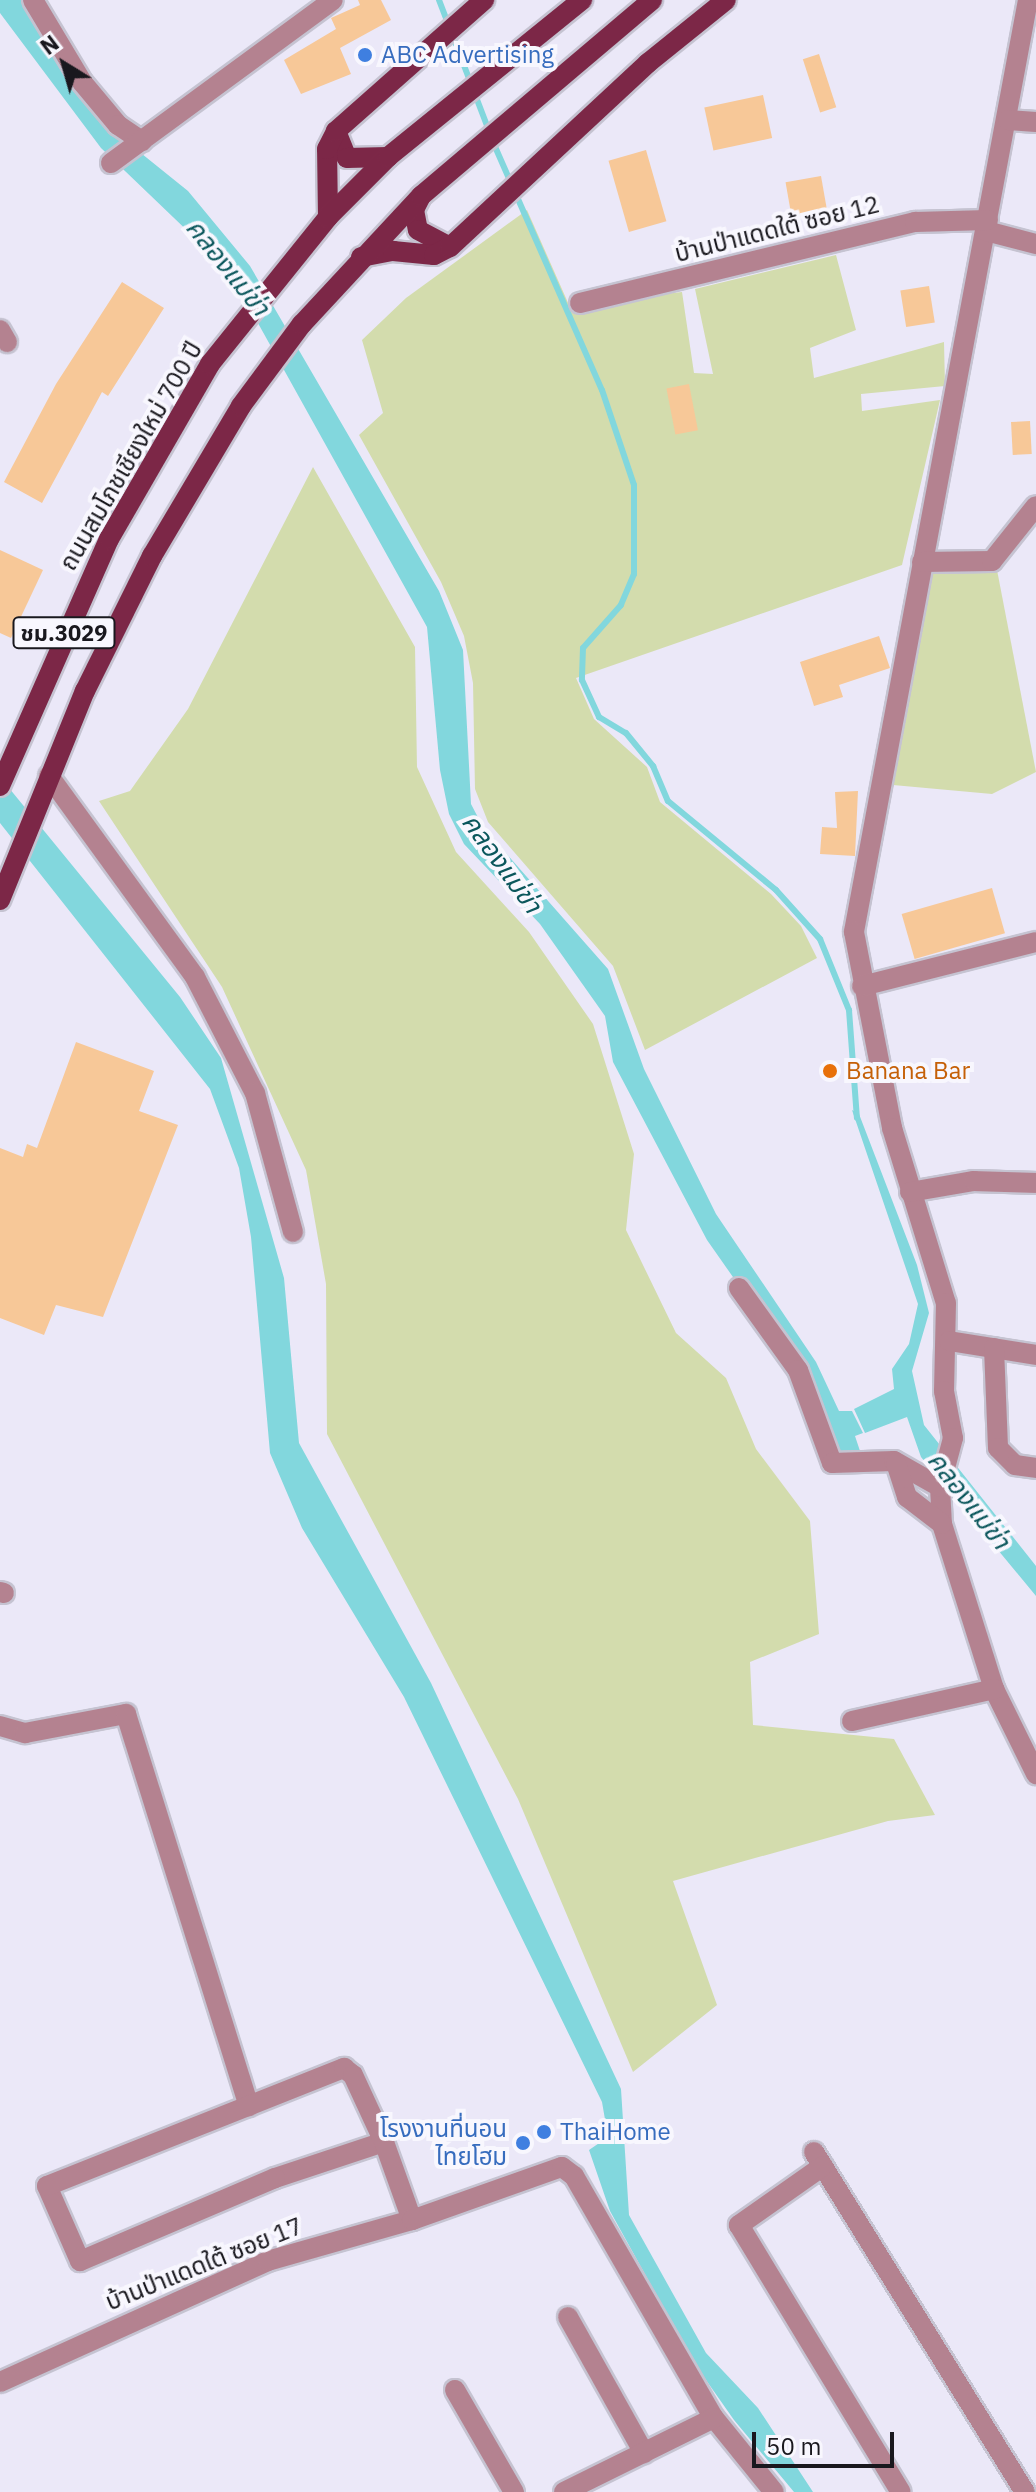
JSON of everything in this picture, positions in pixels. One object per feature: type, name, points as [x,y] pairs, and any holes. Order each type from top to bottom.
[{"type":"main road","points":[[328,217],[327,149],[336,131],[425,47],[484,0]]},
{"type":"main road","name":"ถนนสมโภชเชียงใหม่ 700 ปี","points":[[0,786],[109,539],[210,364],[328,217],[388,157],[487,72],[582,0]]},
{"type":"main road","points":[[361,257],[393,251],[434,255],[450,247],[519,182],[726,0]]},
{"type":"main road","name":"ชม.3029","points":[[0,900],[49,776],[141,577],[241,406],[302,324],[361,257],[421,196],[511,116],[648,3]]},
{"type":"main road","points":[[336,131],[347,158],[388,157]]},
{"type":"main road","points":[[421,196],[414,210],[418,230],[450,247]]},
{"type":"street","points":[[33,0],[82,82],[118,125],[142,141]]},
{"type":"street","points":[[111,163],[333,0]]},
{"type":"street","points":[[1028,0],[1008,120],[855,917],[862,986],[910,1192],[942,1285],[949,1341],[943,1378],[953,1438],[940,1485],[942,1524],[994,1689],[1036,1774]]},
{"type":"street","points":[[1008,120],[1036,122]]},
{"type":"street","name":"บ้านป่าแดดใต้ ซอย 12","points":[[580,303],[915,222],[987,225],[1036,244]]},
{"type":"street","points":[[922,562],[992,561],[1036,506]]},
{"type":"street","points":[[49,776],[195,977],[255,1093],[293,1232]]},
{"type":"street","points":[[862,986],[1036,942]]},
{"type":"street","points":[[910,1192],[974,1181],[1036,1183]]},
{"type":"street","points":[[739,1288],[798,1370],[832,1463],[863,1457],[896,1463],[940,1485]]},
{"type":"street","points":[[949,1341],[1036,1355]]},
{"type":"street","points":[[994,1348],[998,1448],[1015,1465],[1036,1468]]},
{"type":"street","points":[[896,1463],[907,1497],[942,1524]]},
{"type":"street","points":[[852,1721],[994,1689]]},
{"type":"street","points":[[0,1726],[25,1733],[126,1714],[249,2106]]},
{"type":"street","points":[[384,2142],[275,2178],[80,2261],[47,2186],[344,2068],[353,2075],[384,2142],[412,2220]]},
{"type":"street","points":[[901,2492],[739,2225],[818,2159],[1025,2492]]},
{"type":"street","name":"บ้านป่าแดดใต้ ซอย 17","points":[[0,2382],[268,2261],[412,2220],[554,2168],[568,2168],[714,2418]]},
{"type":"street","points":[[568,2317],[644,2453]]},
{"type":"street","points":[[455,2390],[514,2492]]},
{"type":"street","points":[[575,2490],[714,2418],[774,2492]]},
{"type":"green space","points":[[527,210],[569,305],[682,292],[694,373],[713,374],[695,289],[836,255],[856,330],[810,348],[814,378],[944,342],[945,386],[861,394],[862,411],[940,400],[902,565],[576,678],[594,719],[647,767],[660,802],[771,894],[801,926],[817,958],[645,1050],[613,966],[488,822],[475,789],[473,683],[464,636],[441,582],[359,435],[383,413],[362,340],[406,298]]},
{"type":"green space","points":[[313,467],[415,647],[417,767],[456,852],[529,932],[593,1024],[634,1154],[626,1230],[676,1333],[726,1378],[756,1449],[810,1521],[819,1634],[750,1662],[753,1725],[894,1739],[935,1815],[888,1821],[673,1881],[717,2005],[633,2072],[518,1799],[327,1434],[326,1284],[306,1170],[222,987],[99,801],[130,791],[188,709]]},
{"type":"green space","points":[[997,570],[1036,772],[992,794],[893,785],[931,574]]},
{"type":"water","name":"คลองแม่ข่า","points":[[0,0],[21,0],[111,129],[188,191],[250,266],[439,591],[463,650],[471,804],[483,827],[608,969],[644,1069],[716,1214],[816,1362],[839,1411],[852,1411],[863,1433],[855,1436],[860,1451],[831,1457],[768,1327],[707,1240],[613,1062],[605,1016],[540,924],[464,844],[449,814],[440,770],[427,627],[254,316],[198,241],[101,148],[0,13]]},
{"type":"water","points":[[0,777],[180,997],[221,1058],[284,1278],[299,1443],[431,1683],[621,2089],[629,2215],[706,2353],[758,2408],[813,2492],[794,2492],[734,2420],[694,2363],[610,2211],[589,2150],[608,2137],[602,2102],[404,1697],[302,1528],[270,1453],[251,1237],[239,1168],[210,1089],[0,823]]},
{"type":"water","name":"คลองแม่ข่า","points":[[852,1110],[859,1114],[917,1265],[929,1313],[912,1371],[924,1425],[1036,1566],[1036,1596],[921,1457],[907,1417],[865,1433],[854,1409],[894,1389],[892,1369],[909,1344],[918,1304]]},
{"type":"building","points":[[358,0],[381,0],[391,20],[340,48],[351,74],[301,94],[284,60],[336,29],[331,18],[360,5]]},
{"type":"building","points":[[819,54],[836,107],[820,113],[803,59]]},
{"type":"building","points":[[763,95],[772,138],[713,151],[704,107]]},
{"type":"building","points":[[646,150],[666,221],[629,232],[609,161]]},
{"type":"building","points":[[821,176],[827,209],[791,216],[786,182]]},
{"type":"building","points":[[122,282],[164,308],[108,396],[102,392],[42,503],[4,482],[56,384]]},
{"type":"building","points":[[929,286],[935,323],[906,327],[900,291]]},
{"type":"building","points":[[689,384],[698,430],[675,435],[666,388]]},
{"type":"building","points":[[1030,421],[1032,454],[1013,455],[1011,422]]},
{"type":"building","points":[[0,550],[43,570],[11,638],[0,633]]},
{"type":"building","points":[[879,636],[890,668],[839,685],[843,697],[814,706],[800,662]]},
{"type":"building","points":[[858,791],[855,856],[820,854],[822,827],[837,828],[835,792]]},
{"type":"building","points":[[992,888],[1005,933],[915,959],[902,914]]},
{"type":"building","points":[[76,1042],[154,1071],[139,1111],[178,1125],[103,1317],[56,1305],[44,1335],[0,1318],[0,1148],[23,1157],[27,1144],[37,1148]]},
{"type":"waterway","points":[[439,0],[489,131]]},
{"type":"waterway","points":[[493,142],[602,390],[634,485],[634,574],[621,605],[583,648],[582,680],[599,717],[626,733],[653,766],[668,801],[776,890],[820,939],[849,1010],[857,1118]]},
{"type":"place","name":"ABC Advertising","points":[[365,55]]},
{"type":"place","name":"Banana Bar","points":[[830,1071]]},
{"type":"place","name":"ThaiHome","points":[[544,2132]]},
{"type":"place","name":"โรงงานที่นอน ไทยโฮม","points":[[523,2143]]}]
